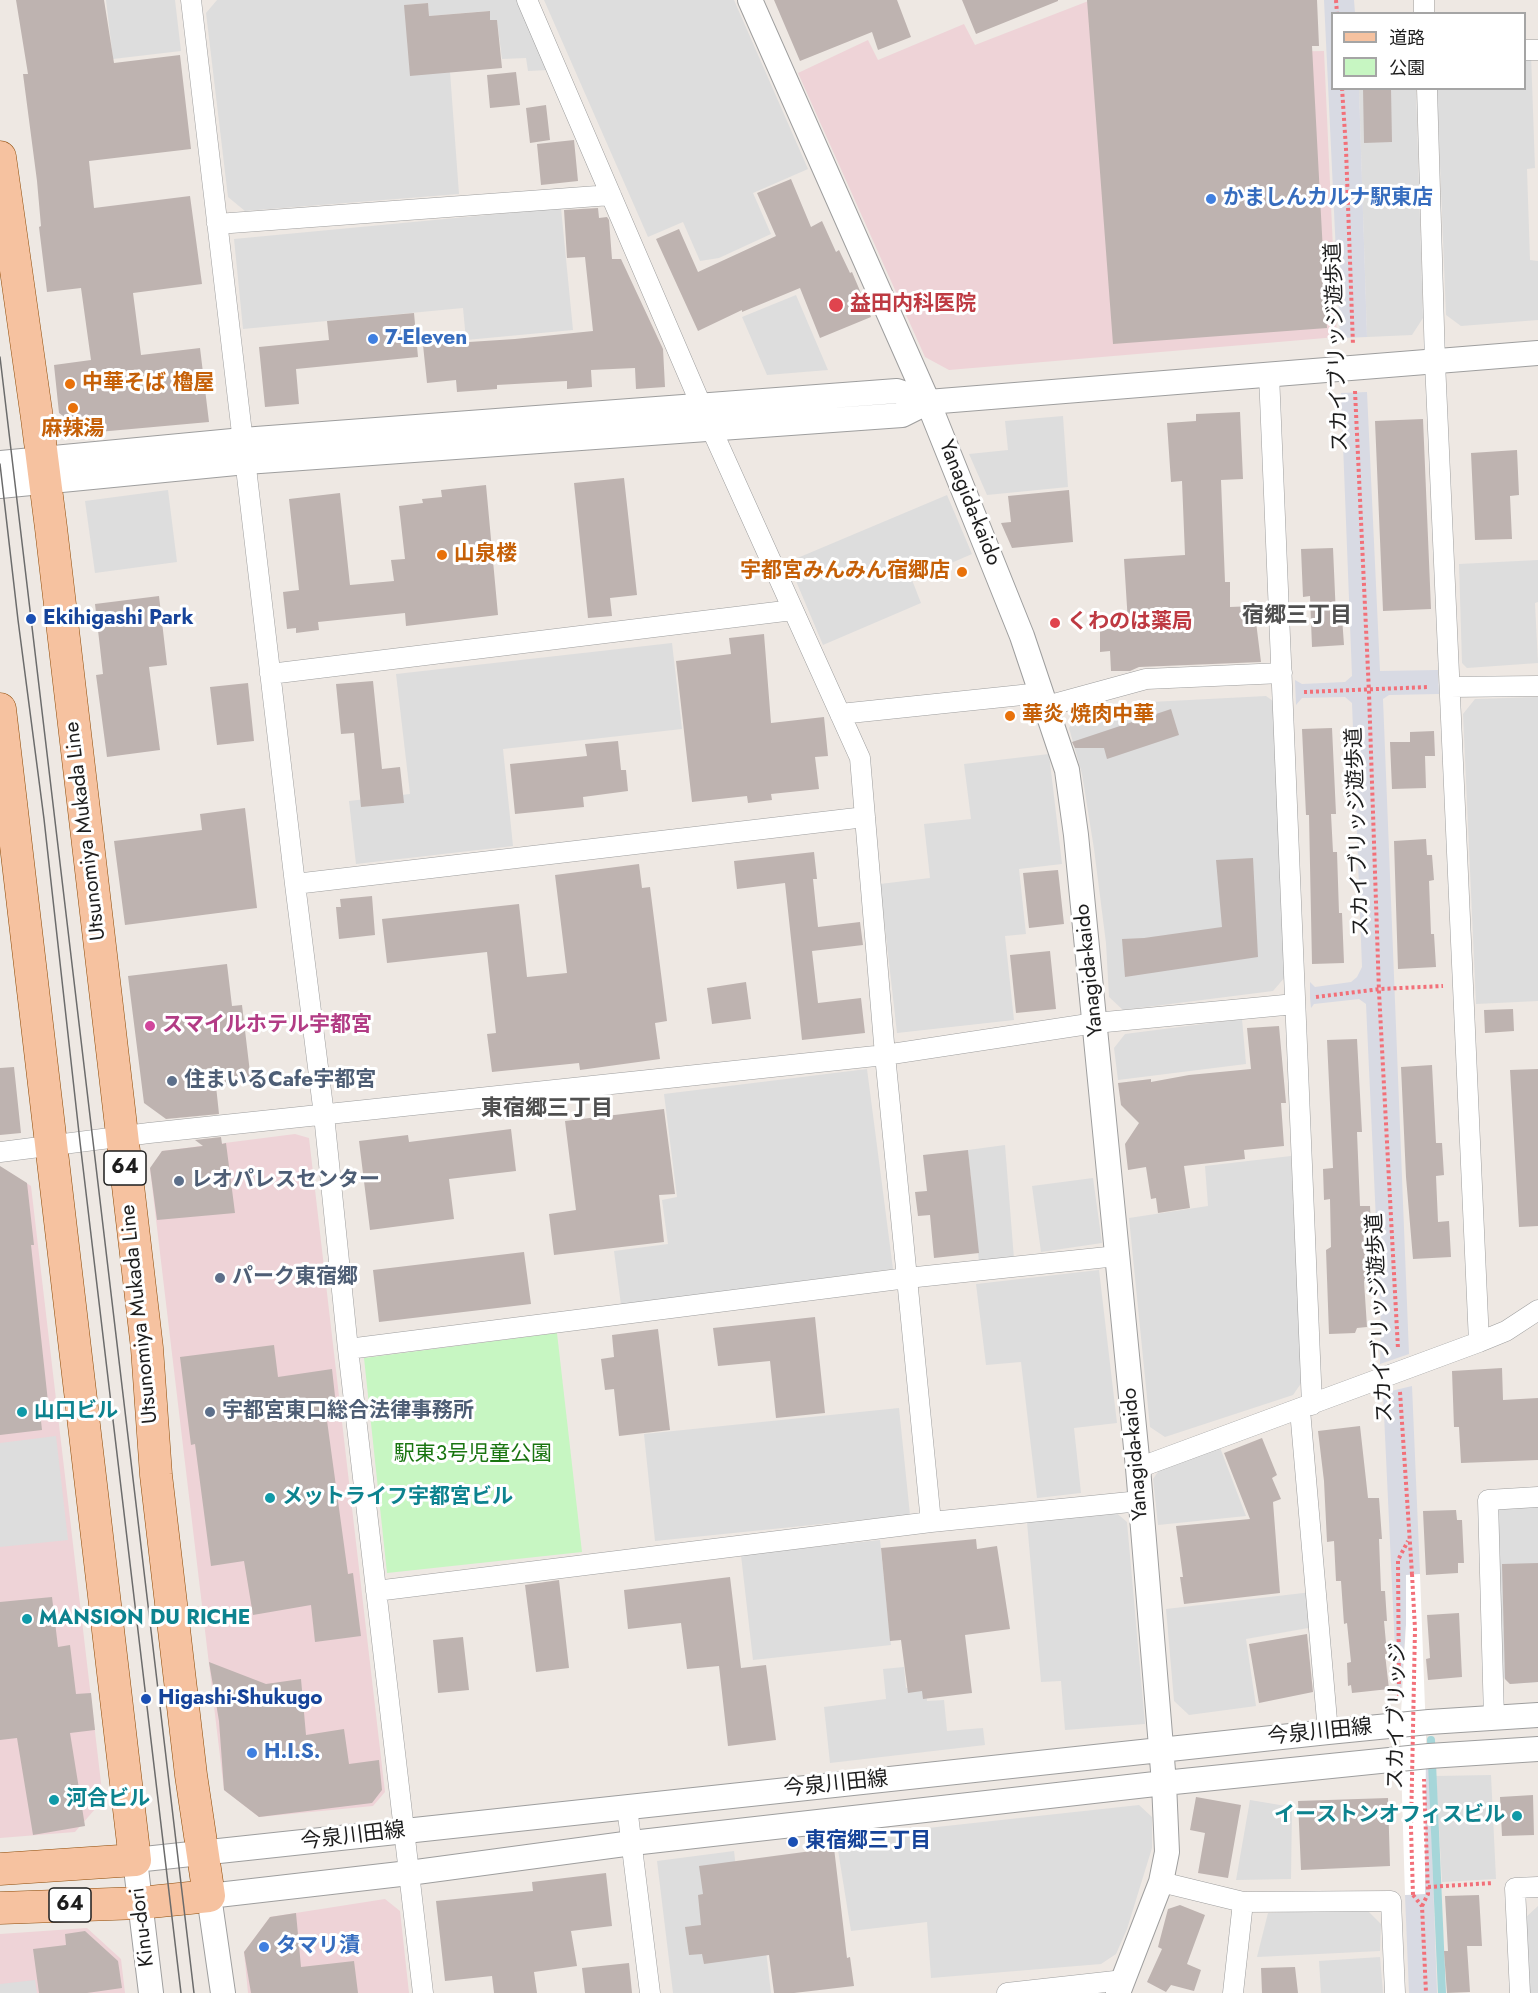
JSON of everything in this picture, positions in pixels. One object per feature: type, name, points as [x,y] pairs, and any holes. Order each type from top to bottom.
[{"type":"main road","name":"Utsunomiya Mukada Line","points":[[0,157],[43,470],[147,1348],[156,1475],[191,1775],[209,1896]]},
{"type":"main road","points":[[0,709],[135,1860]]},
{"type":"main road","name":"64","points":[[0,1869],[135,1860]]},
{"type":"main road","name":"64","points":[[0,1908],[140,1903],[209,1896]]},
{"type":"street","points":[[191,0],[324,1115],[375,1591],[423,1993]]},
{"type":"street","points":[[527,0],[711,428],[860,758],[885,1055],[931,1522]]},
{"type":"street","name":"Yanagida-kaido","points":[[750,0],[928,402],[1022,636],[1067,770],[1076,835],[1138,1468],[1164,1783],[1167,1852],[1161,1882],[1121,1986]]},
{"type":"street","points":[[1427,90],[1435,362],[1479,1342]]},
{"type":"street","points":[[217,224],[611,195]]},
{"type":"street","points":[[244,451],[711,428],[902,416],[928,402],[1538,353]]},
{"type":"street","points":[[1269,374],[1294,1002],[1306,1408],[1329,1732]]},
{"type":"street","points":[[0,463],[43,470],[701,405],[897,391],[928,402]]},
{"type":"street","points":[[0,486],[43,470]]},
{"type":"street","points":[[270,674],[793,610]]},
{"type":"street","points":[[840,714],[1044,699],[1146,680],[1282,673]]},
{"type":"street","points":[[1450,687],[1538,686]]},
{"type":"street","points":[[295,884],[864,818]]},
{"type":"street","points":[[0,1152],[885,1055],[1095,1023],[1294,1002]]},
{"type":"street","points":[[348,1349],[907,1278],[1117,1256]]},
{"type":"street","points":[[1138,1468],[1306,1408],[1479,1342],[1506,1331],[1538,1310]]},
{"type":"street","points":[[1494,1718],[1488,1500],[1538,1497]]},
{"type":"street","points":[[375,1591],[931,1522],[1140,1500]]},
{"type":"street","name":"今泉川田線","points":[[135,1860],[1329,1732],[1538,1715]]},
{"type":"street","name":"今泉川田線","points":[[209,1896],[409,1873],[632,1843],[1164,1783],[1430,1756],[1538,1749]]},
{"type":"street","points":[[627,1807],[650,1993]]},
{"type":"street","name":"Kinu-dori","points":[[135,1860],[151,1993]]},
{"type":"street","points":[[1161,1882],[1243,1902],[1391,1901],[1395,1993]]},
{"type":"street","points":[[1520,1993],[1515,1888],[1538,1887]]},
{"type":"street","points":[[209,1896],[223,1993]]},
{"type":"street","points":[[1233,1993],[1243,1902]]},
{"type":"street","points":[[1007,1993],[1121,1986]]},
{"type":"path","name":"スカイブリッジ遊歩道","points":[[1342,90],[1380,989],[1399,1372],[1412,1574]]},
{"type":"path","points":[[1282,693],[1368,688],[1450,687]]},
{"type":"path","points":[[1294,1002],[1380,989],[1463,986]]},
{"type":"path","points":[[1399,1696],[1398,1560],[1409,1540]]},
{"type":"path","name":"スカイブリッジ","points":[[1412,1574],[1414,1629],[1411,1828],[1413,1895],[1422,1906]]},
{"type":"path","points":[[1424,1777],[1428,1894],[1422,1906],[1426,1993]]},
{"type":"path","points":[[1428,1887],[1501,1883],[1515,1888]]},
{"type":"shaded area","points":[[106,0],[175,0],[181,51],[113,59]]},
{"type":"shaded area","points":[[217,0],[519,0],[549,70],[528,71],[526,58],[502,59],[497,20],[490,20],[489,11],[429,16],[428,3],[405,5],[411,75],[450,72],[459,194],[245,211],[228,197],[206,13]]},
{"type":"shaded area","points":[[544,0],[734,0],[808,169],[753,193],[771,234],[719,258],[700,261],[683,222],[648,237]]},
{"type":"shaded area","points":[[1091,0],[1264,52],[1324,51],[1337,337],[949,370],[925,357],[798,73],[868,40],[878,60],[964,24],[975,45]]},
{"type":"shaded area","points":[[1324,0],[1354,0],[1355,12],[1331,12],[1331,90],[1359,90],[1367,337],[1340,338]]},
{"type":"shaded area","points":[[1526,54],[1531,54],[1535,168],[1527,169],[1530,260],[1538,261],[1538,320],[1461,326],[1446,315],[1437,90],[1526,90]]},
{"type":"shaded area","points":[[1359,90],[1416,90],[1423,318],[1412,335],[1367,337]]},
{"type":"shaded area","points":[[561,208],[573,330],[466,340],[463,308],[243,329],[234,239]]},
{"type":"shaded area","points":[[796,295],[828,370],[767,375],[742,317]]},
{"type":"shaded area","points":[[1367,392],[1380,671],[1438,670],[1439,694],[1389,695],[1383,699],[1409,1354],[1380,1364],[1381,1329],[1366,1004],[1359,999],[1314,1004],[1311,1008],[1310,998],[1310,982],[1315,987],[1351,982],[1357,977],[1362,967],[1352,703],[1345,697],[1302,698],[1296,705],[1295,680],[1302,684],[1345,682],[1352,676],[1341,393]]},
{"type":"shaded area","points":[[1063,416],[1068,487],[987,495],[969,454],[1008,450],[1005,421]]},
{"type":"shaded area","points":[[168,490],[177,562],[95,573],[85,501]]},
{"type":"shaded area","points":[[947,495],[972,554],[912,580],[921,603],[823,645],[788,562]]},
{"type":"shaded area","points":[[1538,560],[1538,602],[1535,603],[1538,663],[1467,668],[1462,663],[1459,564]]},
{"type":"shaded area","points":[[672,643],[682,729],[503,749],[513,846],[356,864],[349,801],[410,794],[396,674]]},
{"type":"shaded area","points":[[1266,696],[1273,701],[1286,976],[1273,991],[1123,1010],[1109,997],[1106,943],[1094,849],[1082,774],[1069,728],[1073,721],[1151,702]]},
{"type":"shaded area","points":[[1538,697],[1538,1001],[1476,1004],[1463,714],[1475,699]]},
{"type":"shaded area","points":[[1049,754],[1062,864],[1019,869],[1026,934],[1005,936],[1014,1020],[897,1033],[880,884],[930,878],[924,824],[971,819],[964,764]]},
{"type":"shaded area","points":[[1242,1019],[1246,1064],[1118,1080],[1114,1048],[1125,1034]]},
{"type":"shaded area","points":[[867,1069],[893,1269],[621,1305],[614,1251],[668,1244],[662,1200],[677,1197],[664,1094]]},
{"type":"shaded area","points":[[295,1134],[309,1138],[385,1792],[373,1806],[259,1817],[224,1790],[150,1169],[162,1151]]},
{"type":"shaded area","points":[[1005,1145],[1014,1259],[979,1262],[968,1150]]},
{"type":"shaded area","points":[[1291,1156],[1302,1382],[1293,1395],[1165,1437],[1150,1427],[1129,1218],[1208,1206],[1205,1166]]},
{"type":"shaded area","points":[[9,1172],[31,1186],[103,1800],[75,1832],[0,1838],[0,1173]]},
{"type":"shaded area","points":[[1093,1178],[1102,1243],[1041,1252],[1032,1186]]},
{"type":"shaded area","points":[[1099,1270],[1117,1423],[1074,1428],[1081,1493],[1037,1498],[1021,1362],[986,1365],[976,1284]]},
{"type":"shaded area","points":[[1412,1386],[1420,1574],[1406,1576],[1406,1625],[1401,1692],[1397,1692],[1383,1393]]},
{"type":"shaded area","points":[[899,1408],[910,1515],[655,1541],[644,1434]]},
{"type":"shaded area","points":[[56,1436],[68,1540],[0,1547],[0,1443]]},
{"type":"shaded area","points":[[1219,1445],[1246,1516],[1158,1525],[1153,1479],[1164,1463]]},
{"type":"shaded area","points":[[1538,1502],[1538,1682],[1510,1684],[1500,1674],[1494,1513],[1502,1504]]},
{"type":"shaded area","points":[[1113,1510],[1127,1522],[1145,1724],[1065,1730],[1061,1681],[1041,1682],[1027,1522]]},
{"type":"shaded area","points":[[880,1540],[891,1645],[753,1660],[741,1555]]},
{"type":"shaded area","points":[[1312,1592],[1314,1627],[1246,1639],[1256,1706],[1189,1715],[1174,1701],[1166,1609]]},
{"type":"shaded area","points":[[904,1667],[906,1688],[926,1686],[927,1701],[944,1700],[947,1731],[983,1728],[985,1745],[830,1763],[824,1707],[886,1699],[883,1669]]},
{"type":"shaded area","points":[[1423,1762],[1429,1762],[1437,1993],[1409,1993],[1405,1895],[1424,1893]]},
{"type":"shaded area","points":[[1491,1775],[1496,1879],[1442,1882],[1436,1776]]},
{"type":"shaded area","points":[[1250,1800],[1292,1807],[1291,1879],[1236,1880]]},
{"type":"shaded area","points":[[1139,1805],[1152,1817],[1152,1848],[1127,1929],[1116,1954],[1101,1964],[931,1978],[927,1922],[851,1931],[836,1838]]},
{"type":"shaded area","points":[[734,1851],[737,1877],[763,1925],[771,1993],[673,1993],[657,1861]]},
{"type":"shaded area","points":[[385,1899],[400,1911],[409,1993],[248,1993],[244,1952],[270,1917]]},
{"type":"shaded area","points":[[1538,1906],[1538,1993],[1529,1993],[1525,1918]]},
{"type":"shaded area","points":[[1365,1908],[1381,1924],[1380,1951],[1257,1957],[1268,1913]]},
{"type":"shaded area","points":[[87,1928],[121,1959],[125,1993],[0,1993],[0,1934]]},
{"type":"shaded area","points":[[1380,1957],[1383,1993],[1321,1993],[1319,1961]]},
{"type":"shaded area","points":[[35,1980],[37,1993],[0,1993],[0,1984]]},
{"type":"green space","name":"駅東3号児童公園","points":[[557,1333],[582,1552],[387,1573],[364,1358]]},
{"type":"pier","points":[[1420,1574],[1426,1734],[1425,1894],[1405,1895],[1400,1731],[1406,1625],[1406,1575]]},
{"type":"building","points":[[16,0],[104,0],[114,63],[180,55],[191,149],[89,161],[94,208],[190,196],[202,284],[133,293],[141,355],[200,348],[209,422],[87,433],[59,413],[54,365],[91,360],[81,288],[47,292],[39,227],[41,226],[37,181],[23,74],[28,74]]},
{"type":"building","points":[[774,0],[897,0],[911,37],[878,50],[872,32],[800,61]]},
{"type":"building","points":[[962,0],[1058,0],[1058,1],[976,34]]},
{"type":"building","name":"かましんカルナ駅東店","points":[[1087,0],[1317,0],[1319,46],[1312,46],[1327,328],[1113,344]]},
{"type":"building","points":[[428,3],[429,16],[490,11],[490,20],[497,20],[502,68],[410,76],[404,5]]},
{"type":"building","points":[[516,72],[520,105],[490,108],[487,75]]},
{"type":"building","points":[[1363,90],[1391,90],[1392,142],[1364,143]]},
{"type":"building","points":[[546,105],[550,140],[530,143],[526,108]]},
{"type":"building","points":[[574,140],[578,181],[541,185],[537,144]]},
{"type":"building","points":[[791,179],[811,227],[822,221],[836,252],[839,250],[850,273],[852,272],[871,317],[820,338],[800,288],[742,312],[742,310],[698,331],[656,239],[679,229],[698,272],[776,236],[757,193]]},
{"type":"building","points":[[598,208],[599,218],[607,217],[609,220],[612,259],[621,259],[663,349],[665,387],[636,389],[635,368],[591,370],[592,387],[567,389],[567,381],[497,385],[497,389],[457,392],[456,380],[427,383],[423,345],[593,331],[585,257],[567,258],[564,210]]},
{"type":"building","points":[[414,313],[418,357],[296,369],[299,404],[265,407],[259,347],[329,340],[327,321]]},
{"type":"building","points":[[1240,412],[1243,479],[1221,480],[1225,582],[1230,582],[1230,607],[1254,606],[1261,662],[1139,667],[1130,671],[1111,671],[1110,651],[1100,652],[1100,629],[1111,629],[1111,623],[1128,623],[1124,559],[1185,555],[1182,481],[1171,482],[1167,423],[1196,421],[1196,414]]},
{"type":"building","points":[[1423,419],[1431,609],[1383,611],[1375,421]]},
{"type":"building","points":[[1517,450],[1519,495],[1510,496],[1512,539],[1475,540],[1471,453]]},
{"type":"building","points":[[624,478],[637,595],[610,598],[612,616],[588,618],[574,483]]},
{"type":"building","points":[[486,485],[498,615],[406,626],[405,613],[318,622],[319,630],[296,633],[296,628],[287,629],[283,592],[299,590],[289,499],[340,493],[350,585],[394,581],[391,560],[405,559],[399,506],[423,503],[422,499],[442,497],[441,490]]},
{"type":"building","points":[[1069,490],[1073,542],[1012,548],[1001,523],[1011,522],[1008,496]]},
{"type":"building","points":[[1333,548],[1336,617],[1342,617],[1344,645],[1312,647],[1310,596],[1303,597],[1301,549]]},
{"type":"building","points":[[159,596],[167,665],[149,667],[160,750],[107,757],[96,675],[103,674],[95,604]]},
{"type":"building","points":[[764,634],[771,723],[824,717],[828,756],[815,757],[819,789],[771,794],[772,800],[748,803],[747,796],[692,802],[676,661],[731,654],[729,638]]},
{"type":"building","points":[[373,681],[382,769],[400,767],[404,803],[361,807],[354,733],[341,734],[336,684]]},
{"type":"building","points":[[248,683],[254,741],[217,745],[210,687]]},
{"type":"building","points":[[1171,709],[1179,735],[1107,759],[1104,748],[1075,748],[1072,742]]},
{"type":"building","points":[[1332,728],[1336,814],[1331,814],[1333,852],[1337,852],[1339,913],[1342,913],[1344,963],[1312,964],[1309,815],[1306,815],[1302,729]]},
{"type":"building","points":[[1434,731],[1435,756],[1425,756],[1426,788],[1392,789],[1390,742],[1410,742],[1410,732]]},
{"type":"building","points":[[618,741],[621,770],[626,770],[628,791],[583,797],[584,807],[515,814],[510,764],[587,756],[585,744]]},
{"type":"building","points":[[245,808],[257,908],[125,925],[114,841],[202,830],[200,814]]},
{"type":"building","points":[[1426,839],[1427,855],[1432,855],[1434,880],[1429,881],[1431,934],[1434,934],[1436,967],[1398,969],[1394,841]]},
{"type":"building","points":[[814,852],[817,879],[813,879],[818,927],[860,922],[863,945],[812,951],[818,1003],[861,998],[865,1033],[802,1040],[785,883],[737,889],[734,861]]},
{"type":"building","points":[[1253,858],[1258,957],[1125,977],[1122,939],[1222,927],[1216,860]]},
{"type":"building","points":[[639,864],[642,888],[650,887],[667,1021],[655,1023],[660,1059],[580,1070],[579,1063],[492,1072],[487,1034],[496,1033],[487,952],[387,963],[382,919],[519,904],[527,977],[567,973],[555,875]]},
{"type":"building","points":[[1058,870],[1064,924],[1029,928],[1023,873]]},
{"type":"building","points":[[372,896],[375,935],[339,939],[336,907],[341,907],[340,899]]},
{"type":"building","points":[[1050,951],[1056,1009],[1016,1013],[1010,955]]},
{"type":"building","points":[[227,964],[232,1006],[242,1005],[251,1081],[216,1086],[219,1114],[166,1119],[144,1103],[128,976]]},
{"type":"building","points":[[746,982],[751,1019],[712,1024],[707,988]]},
{"type":"building","points":[[1513,1009],[1514,1031],[1485,1033],[1484,1010]]},
{"type":"building","points":[[1279,1026],[1286,1103],[1281,1103],[1284,1146],[1244,1150],[1245,1159],[1184,1166],[1190,1208],[1158,1213],[1156,1198],[1151,1199],[1146,1167],[1128,1170],[1125,1144],[1139,1123],[1121,1105],[1118,1083],[1151,1079],[1151,1082],[1189,1075],[1251,1069],[1247,1028]]},
{"type":"building","points":[[1357,1039],[1362,1132],[1357,1132],[1360,1206],[1370,1206],[1373,1281],[1364,1281],[1367,1327],[1357,1328],[1355,1333],[1329,1334],[1326,1250],[1331,1247],[1330,1199],[1324,1200],[1323,1169],[1333,1168],[1327,1040]]},
{"type":"building","points":[[1432,1065],[1436,1143],[1442,1143],[1444,1175],[1436,1176],[1438,1222],[1449,1221],[1451,1257],[1413,1259],[1406,1177],[1401,1067]]},
{"type":"building","points":[[14,1067],[21,1133],[0,1135],[0,1068]]},
{"type":"building","points":[[1538,1069],[1538,1226],[1519,1227],[1510,1070]]},
{"type":"building","points":[[664,1109],[675,1194],[659,1195],[664,1242],[554,1255],[549,1214],[576,1210],[565,1121]]},
{"type":"building","points":[[511,1129],[516,1171],[449,1179],[454,1219],[370,1230],[359,1141],[408,1135],[409,1142]]},
{"type":"building","points":[[221,1137],[222,1144],[226,1143],[235,1213],[157,1220],[150,1168],[162,1151],[203,1146],[195,1140]]},
{"type":"building","points":[[968,1150],[979,1253],[934,1258],[930,1215],[918,1216],[915,1192],[927,1191],[923,1155]]},
{"type":"building","points":[[0,1166],[27,1183],[34,1245],[31,1245],[49,1411],[40,1412],[42,1430],[0,1435]]},
{"type":"building","points":[[524,1252],[531,1304],[379,1322],[373,1270]]},
{"type":"building","points":[[815,1317],[825,1413],[776,1418],[770,1361],[718,1366],[713,1328]]},
{"type":"building","points":[[658,1329],[670,1430],[619,1436],[614,1389],[605,1390],[601,1359],[614,1357],[612,1335]]},
{"type":"building","points":[[274,1345],[278,1377],[332,1369],[336,1405],[325,1406],[348,1574],[353,1573],[361,1636],[315,1642],[311,1605],[253,1615],[244,1561],[211,1566],[195,1444],[191,1445],[180,1357]]},
{"type":"building","points":[[1502,1368],[1503,1400],[1538,1398],[1538,1460],[1461,1463],[1459,1427],[1454,1427],[1452,1371]]},
{"type":"building","points":[[1360,1426],[1368,1498],[1379,1498],[1382,1539],[1379,1539],[1381,1591],[1385,1591],[1387,1621],[1384,1621],[1387,1654],[1385,1654],[1389,1689],[1352,1693],[1351,1685],[1348,1686],[1347,1663],[1351,1662],[1347,1623],[1344,1624],[1341,1581],[1336,1581],[1334,1541],[1327,1542],[1324,1481],[1318,1431]]},
{"type":"building","points":[[1262,1438],[1277,1475],[1272,1478],[1281,1499],[1273,1502],[1280,1593],[1184,1604],[1176,1526],[1250,1519],[1224,1453]]},
{"type":"building","points":[[1456,1510],[1457,1520],[1462,1520],[1464,1563],[1458,1563],[1458,1573],[1426,1575],[1423,1511]]},
{"type":"building","points":[[976,1539],[977,1549],[997,1546],[1010,1629],[965,1635],[972,1693],[923,1699],[922,1691],[908,1693],[901,1640],[890,1641],[881,1548]]},
{"type":"building","points":[[1538,1563],[1538,1682],[1510,1684],[1505,1679],[1502,1564]]},
{"type":"building","points":[[730,1577],[741,1668],[766,1665],[776,1740],[728,1746],[719,1666],[687,1669],[681,1623],[628,1629],[624,1590]]},
{"type":"building","points":[[559,1580],[569,1668],[536,1672],[525,1585]]},
{"type":"building","points":[[52,1597],[58,1647],[70,1645],[76,1694],[91,1693],[95,1730],[70,1733],[85,1826],[33,1835],[17,1738],[0,1740],[0,1602]]},
{"type":"building","points":[[1459,1613],[1462,1677],[1428,1680],[1426,1659],[1430,1658],[1427,1615]]},
{"type":"building","points":[[1307,1634],[1313,1692],[1259,1703],[1249,1644]]},
{"type":"building","points":[[463,1637],[469,1690],[438,1693],[433,1640]]},
{"type":"building","points":[[209,1662],[266,1684],[301,1679],[306,1735],[344,1729],[349,1764],[379,1760],[382,1790],[372,1803],[259,1817],[224,1790],[219,1721]]},
{"type":"building","name":"イーストンオフィスビル","points":[[1533,1795],[1534,1835],[1502,1836],[1500,1797]]},
{"type":"building","points":[[1196,1797],[1241,1805],[1228,1878],[1198,1873],[1205,1833],[1190,1830]]},
{"type":"building","points":[[1388,1798],[1390,1866],[1301,1870],[1298,1801]]},
{"type":"building","points":[[834,1848],[847,1958],[850,1957],[854,1986],[774,1993],[769,1955],[704,1964],[702,1954],[689,1955],[685,1927],[701,1925],[698,1895],[703,1894],[699,1866]]},
{"type":"building","points":[[606,1873],[612,1926],[571,1931],[577,1966],[534,1972],[537,1993],[494,1993],[492,1976],[445,1981],[436,1901],[533,1891],[532,1882]]},
{"type":"building","points":[[1479,1895],[1482,1946],[1467,1946],[1470,1992],[1447,1993],[1444,1951],[1448,1951],[1445,1896]]},
{"type":"building","points":[[1180,1905],[1205,1915],[1187,1964],[1201,1970],[1194,1991],[1171,1985],[1166,1992],[1147,1982],[1162,1949],[1158,1947],[1168,1909]]},
{"type":"building","points":[[296,1913],[301,1967],[354,1961],[358,1993],[251,1993],[244,1952],[270,1917]]},
{"type":"building","points":[[85,1931],[118,1961],[122,1988],[87,1993],[39,1993],[33,1949],[66,1945],[65,1934]]},
{"type":"building","points":[[629,1963],[632,1993],[585,1993],[582,1968]]},
{"type":"building","points":[[1295,1967],[1298,1993],[1262,1993],[1261,1968]]},
{"type":"waterway","points":[[1431,1740],[1442,1993]]},
{"type":"tram line","points":[[0,357],[194,1993]]},
{"type":"tram line","points":[[0,464],[44,819],[181,1993]]},
{"type":"place","name":"かましんカルナ駅東店","points":[[1211,199]]},
{"type":"place","name":"益田内科医院","points":[[836,305]]},
{"type":"place","name":"7-Eleven","points":[[373,339]]},
{"type":"place","name":"中華そば 櫓屋","points":[[70,384]]},
{"type":"place","name":"麻辣湯","points":[[73,408]]},
{"type":"place","name":"山泉楼","points":[[442,555]]},
{"type":"place","name":"宇都宮みんみん宿郷店","points":[[962,572]]},
{"type":"place","name":"Ekihigashi Park","points":[[31,619]]},
{"type":"place","name":"くわのは薬局","points":[[1055,623]]},
{"type":"place","name":"華炎 焼肉中華","points":[[1010,716]]},
{"type":"place","name":"スマイルホテル宇都宮","points":[[150,1026]]},
{"type":"place","name":"住まいるCafe宇都宮","points":[[172,1081]]},
{"type":"place","name":"レオパレスセンター","points":[[179,1181]]},
{"type":"place","name":"パーク東宿郷","points":[[220,1278]]},
{"type":"place","name":"山口ビル","points":[[22,1412]]},
{"type":"place","name":"宇都宮東口総合法律事務所","points":[[210,1412]]},
{"type":"place","name":"メットライフ宇都宮ビル","points":[[270,1498]]},
{"type":"place","name":"MANSION DU RICHE","points":[[27,1619]]},
{"type":"place","name":"Higashi-Shukugo","points":[[146,1699]]},
{"type":"place","name":"H.I.S.","points":[[252,1753]]},
{"type":"place","name":"河合ビル","points":[[54,1800]]},
{"type":"place","name":"イーストンオフィスビル","points":[[1517,1816]]},
{"type":"place","name":"東宿郷三丁目","points":[[793,1842]]},
{"type":"place","name":"タマリ漬","points":[[264,1947]]},
{"type":"district","name":"宿郷三丁目","points":[[1297,617]]},
{"type":"district","name":"東宿郷三丁目","points":[[547,1110]]}]
